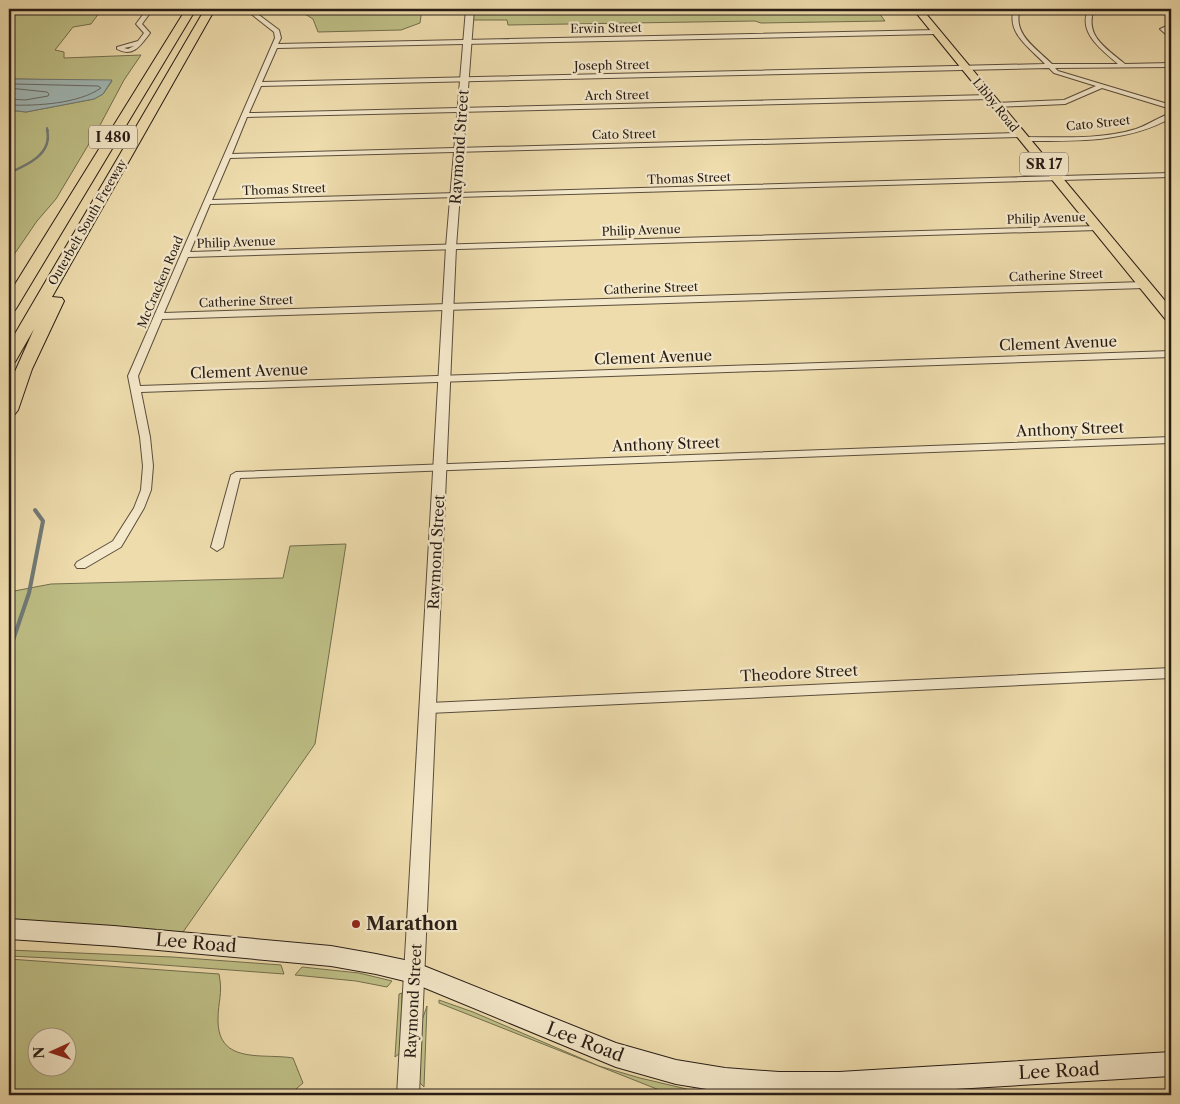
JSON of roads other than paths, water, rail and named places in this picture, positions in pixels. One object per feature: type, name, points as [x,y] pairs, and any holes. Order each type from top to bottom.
[{"type":"highway","name":"Outerbelt South Freeway","points":[[9,307],[191,9]]},
{"type":"highway","name":"Outerbelt South Freeway","points":[[9,358],[210,9]]},
{"type":"highway","points":[[9,410],[26,364],[91,233],[98,202]]},
{"type":"main road","name":"Libby Road","points":[[917,9],[1171,317]]},
{"type":"main road","name":"Lee Road","points":[[9,929],[114,936],[331,956],[414,973],[581,1042],[645,1064],[676,1072],[801,1090],[839,1084],[1171,1064]]},
{"type":"street","points":[[141,42],[148,31],[139,24],[150,9]]},
{"type":"street","points":[[248,9],[277,31],[278,38],[275,46]]},
{"type":"street","name":"Raymond Street","points":[[408,1095],[451,247],[470,9]]},
{"type":"street","points":[[1017,9],[1014,19],[1018,33],[1049,67],[1056,72],[1171,107]]},
{"type":"street","points":[[1092,9],[1087,20],[1089,32],[1093,38],[1123,65]]},
{"type":"street","points":[[1171,26],[1164,28],[1165,32],[1171,37]]},
{"type":"street","name":"Erwin Street","points":[[275,46],[936,32]]},
{"type":"street","name":"McCracken Road","points":[[81,565],[117,544],[139,508],[146,490],[148,466],[137,390],[133,376],[275,46]]},
{"type":"street","name":"Joseph Street","points":[[258,84],[1171,65]]},
{"type":"street","name":"Arch Street","points":[[245,115],[993,101],[1066,102],[1102,86]]},
{"type":"street","name":"Cato Street","points":[[228,156],[1022,137],[1078,138],[1121,134],[1144,129],[1161,122],[1171,115]]},
{"type":"street","name":"Thomas Street","points":[[208,202],[1171,175]]},
{"type":"street","name":"Philip Avenue","points":[[185,255],[1097,228]]},
{"type":"street","name":"Catherine Street","points":[[159,316],[1144,285]]},
{"type":"street","name":"Clement Avenue","points":[[137,390],[1171,354]]},
{"type":"street","name":"Anthony Street","points":[[217,547],[236,475],[1171,440]]},
{"type":"street","name":"Theodore Street","points":[[429,708],[1171,673]]},
{"type":"water","points":[[9,76],[16,79],[112,80],[103,94],[94,99],[26,112],[9,110]]},
{"type":"waterway","points":[[9,173],[37,158],[46,146],[47,130]]},
{"type":"waterway","points":[[9,652],[29,593],[43,521],[35,510]]},
{"type":"place","name":"Marathon","points":[[356,924]]}]
